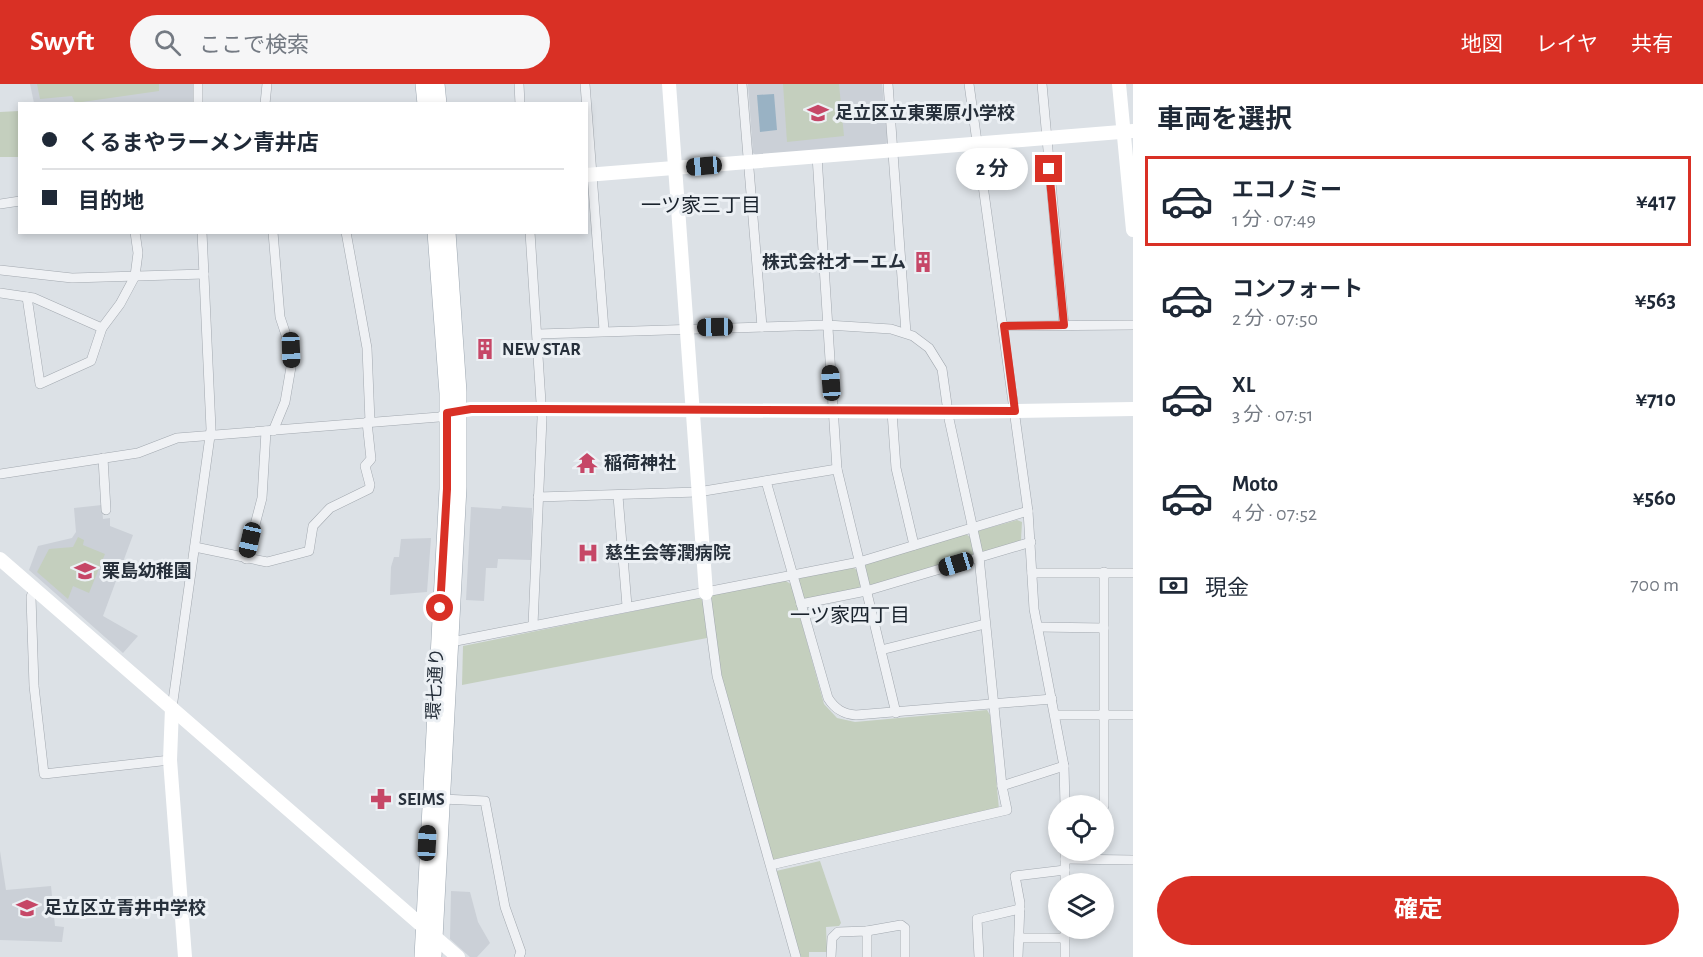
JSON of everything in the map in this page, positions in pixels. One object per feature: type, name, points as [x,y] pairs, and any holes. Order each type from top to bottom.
[{"type":"main road","points":[[423,84],[425,102]]},
{"type":"main road","points":[[437,84],[439,102]]},
{"type":"main road","name":"環七通り","points":[[422,957],[447,489],[454,412],[435,234]]},
{"type":"main road","name":"環七通り","points":[[434,957],[459,487],[448,234]]},
{"type":"street","points":[[198,84],[198,102]]},
{"type":"street","points":[[265,102],[267,84]]},
{"type":"street","points":[[519,84],[520,102]]},
{"type":"street","points":[[585,84],[586,102]]},
{"type":"street","points":[[669,84],[706,593],[717,676],[796,957]]},
{"type":"street","points":[[742,84],[762,327]]},
{"type":"street","points":[[888,84],[895,150],[906,333]]},
{"type":"street","points":[[969,84],[1028,511],[1038,627],[1064,766],[1065,795]]},
{"type":"street","points":[[1042,84],[1064,325]]},
{"type":"street","points":[[1119,84],[1128,131],[1133,230]]},
{"type":"street","points":[[589,175],[1128,131]]},
{"type":"street","points":[[588,152],[604,330]]},
{"type":"street","points":[[817,156],[837,469],[896,713]]},
{"type":"street","points":[[0,204],[18,201]]},
{"type":"street","points":[[27,297],[40,384],[91,361],[102,328],[120,304],[135,276],[138,253],[135,234]]},
{"type":"street","points":[[185,957],[170,760],[172,708],[210,436],[202,234]]},
{"type":"street","points":[[246,559],[262,498],[269,431],[285,402],[291,367],[291,350],[280,317],[273,234]]},
{"type":"street","points":[[195,547],[267,562],[309,551],[313,526],[330,508],[369,489],[370,485],[364,466],[371,459],[367,348],[346,234]]},
{"type":"street","points":[[530,234],[542,409],[533,625]]},
{"type":"street","points":[[0,270],[72,278],[204,274]]},
{"type":"street","points":[[0,293],[27,297],[102,328]]},
{"type":"street","points":[[538,334],[686,327],[827,325],[891,329],[906,333],[929,348],[942,369],[978,557],[1002,786],[1007,810],[771,865]]},
{"type":"street","points":[[1004,326],[1133,325]]},
{"type":"street","points":[[0,474],[138,453],[177,438],[439,417],[454,412],[542,409],[949,412],[1133,409]]},
{"type":"street","points":[[892,412],[896,468],[914,545]]},
{"type":"street","points":[[103,458],[106,510]]},
{"type":"street","points":[[538,497],[698,492],[837,469]]},
{"type":"street","points":[[766,481],[828,698],[834,707],[845,714],[856,715],[1052,699]]},
{"type":"street","points":[[618,496],[627,606]]},
{"type":"street","points":[[451,642],[860,562],[1028,511]]},
{"type":"street","points":[[801,604],[866,591],[1031,542]]},
{"type":"street","points":[[0,563],[34,588],[458,957]]},
{"type":"street","points":[[1104,572],[1104,795]]},
{"type":"street","points":[[1032,573],[1133,573]]},
{"type":"street","points":[[34,588],[31,597],[34,686],[44,774],[170,760]]},
{"type":"street","points":[[881,650],[985,624]]},
{"type":"street","points":[[1038,627],[1104,628]]},
{"type":"street","points":[[1055,715],[1133,715]]},
{"type":"street","points":[[1002,786],[1064,766]]},
{"type":"street","points":[[442,799],[485,801],[505,907],[521,952],[519,957]]},
{"type":"street","points":[[1114,857],[1133,860]]},
{"type":"street","points":[[1018,957],[1020,909],[1015,876],[1065,870],[1065,861]]},
{"type":"street","points":[[979,957],[977,919],[1020,909]]},
{"type":"street","points":[[831,957],[832,938],[838,932],[901,926],[905,928],[905,957]]},
{"type":"street","points":[[867,931],[867,957]]},
{"type":"street","points":[[1019,938],[1048,935]]},
{"type":"street","points":[[1065,939],[1065,957]]},
{"type":"shaded area","points":[[30,84],[193,84],[194,102],[34,102]]},
{"type":"shaded area","name":"足立区立東栗原小学校","points":[[748,84],[882,84],[888,141],[885,145],[756,155],[753,153]]},
{"type":"shaded area","points":[[102,505],[103,519],[110,518],[110,526],[133,535],[103,616],[138,636],[123,653],[29,570],[38,546],[72,538],[76,532],[74,508]]},
{"type":"shaded area","points":[[502,506],[532,508],[531,560],[498,559],[497,568],[486,568],[484,601],[466,600],[471,507],[501,509]]},
{"type":"shaded area","points":[[431,538],[427,592],[390,595],[391,567],[394,557],[399,557],[401,539]]},
{"type":"shaded area","name":"足立区立青井中学校","points":[[0,851],[6,890],[51,886],[55,926],[64,927],[62,942],[0,940]]},
{"type":"shaded area","points":[[451,891],[470,892],[478,922],[490,943],[477,957],[470,957],[450,939]]},
{"type":"green space","points":[[37,84],[159,84],[159,91],[82,102],[75,102],[72,96],[40,99]]},
{"type":"green space","points":[[783,84],[839,84],[844,136],[787,142]]},
{"type":"green space","points":[[18,111],[18,157],[0,157],[0,112]]},
{"type":"green space","points":[[1017,520],[1022,522],[1021,540],[985,552],[980,550],[976,535],[978,531]]},
{"type":"green space","points":[[966,534],[970,537],[974,552],[971,557],[873,586],[868,583],[864,568],[867,563]]},
{"type":"green space","points":[[78,537],[84,540],[83,545],[105,554],[89,593],[73,586],[68,599],[37,572],[49,549],[73,547]]},
{"type":"green space","points":[[853,567],[858,571],[861,585],[858,589],[806,600],[801,597],[797,582],[801,577]]},
{"type":"green space","points":[[784,580],[791,584],[824,704],[837,718],[855,722],[987,710],[990,715],[999,809],[772,861],[720,677],[710,599],[712,595]]},
{"type":"green space","points":[[699,598],[703,600],[707,638],[462,685],[463,646]]},
{"type":"green space","points":[[820,861],[841,923],[839,926],[826,927],[827,952],[809,952],[809,957],[799,957],[776,871]]},
{"type":"water","points":[[774,94],[777,130],[760,132],[757,95]]},
{"type":"place","name":"足立区立東栗原小学校","points":[[818,113]]},
{"type":"place","name":"株式会社オーエム","points":[[923,262]]},
{"type":"place","name":"NEW STAR","points":[[485,349]]},
{"type":"place","name":"稲荷神社","points":[[587,463]]},
{"type":"place","name":"慈生会等潤病院","points":[[588,553]]},
{"type":"place","name":"栗島幼稚園","points":[[85,571]]},
{"type":"place","name":"SEIMS","points":[[381,799]]},
{"type":"place","name":"足立区立青井中学校","points":[[27,908]]},
{"type":"district","name":"一ツ家三丁目","points":[[701,205]]},
{"type":"district","name":"一ツ家四丁目","points":[[850,615]]},
{"type":"route","points":[[440,608],[447,489],[447,413],[471,409],[1015,411],[1004,326],[1064,325],[1049,169]]}]
